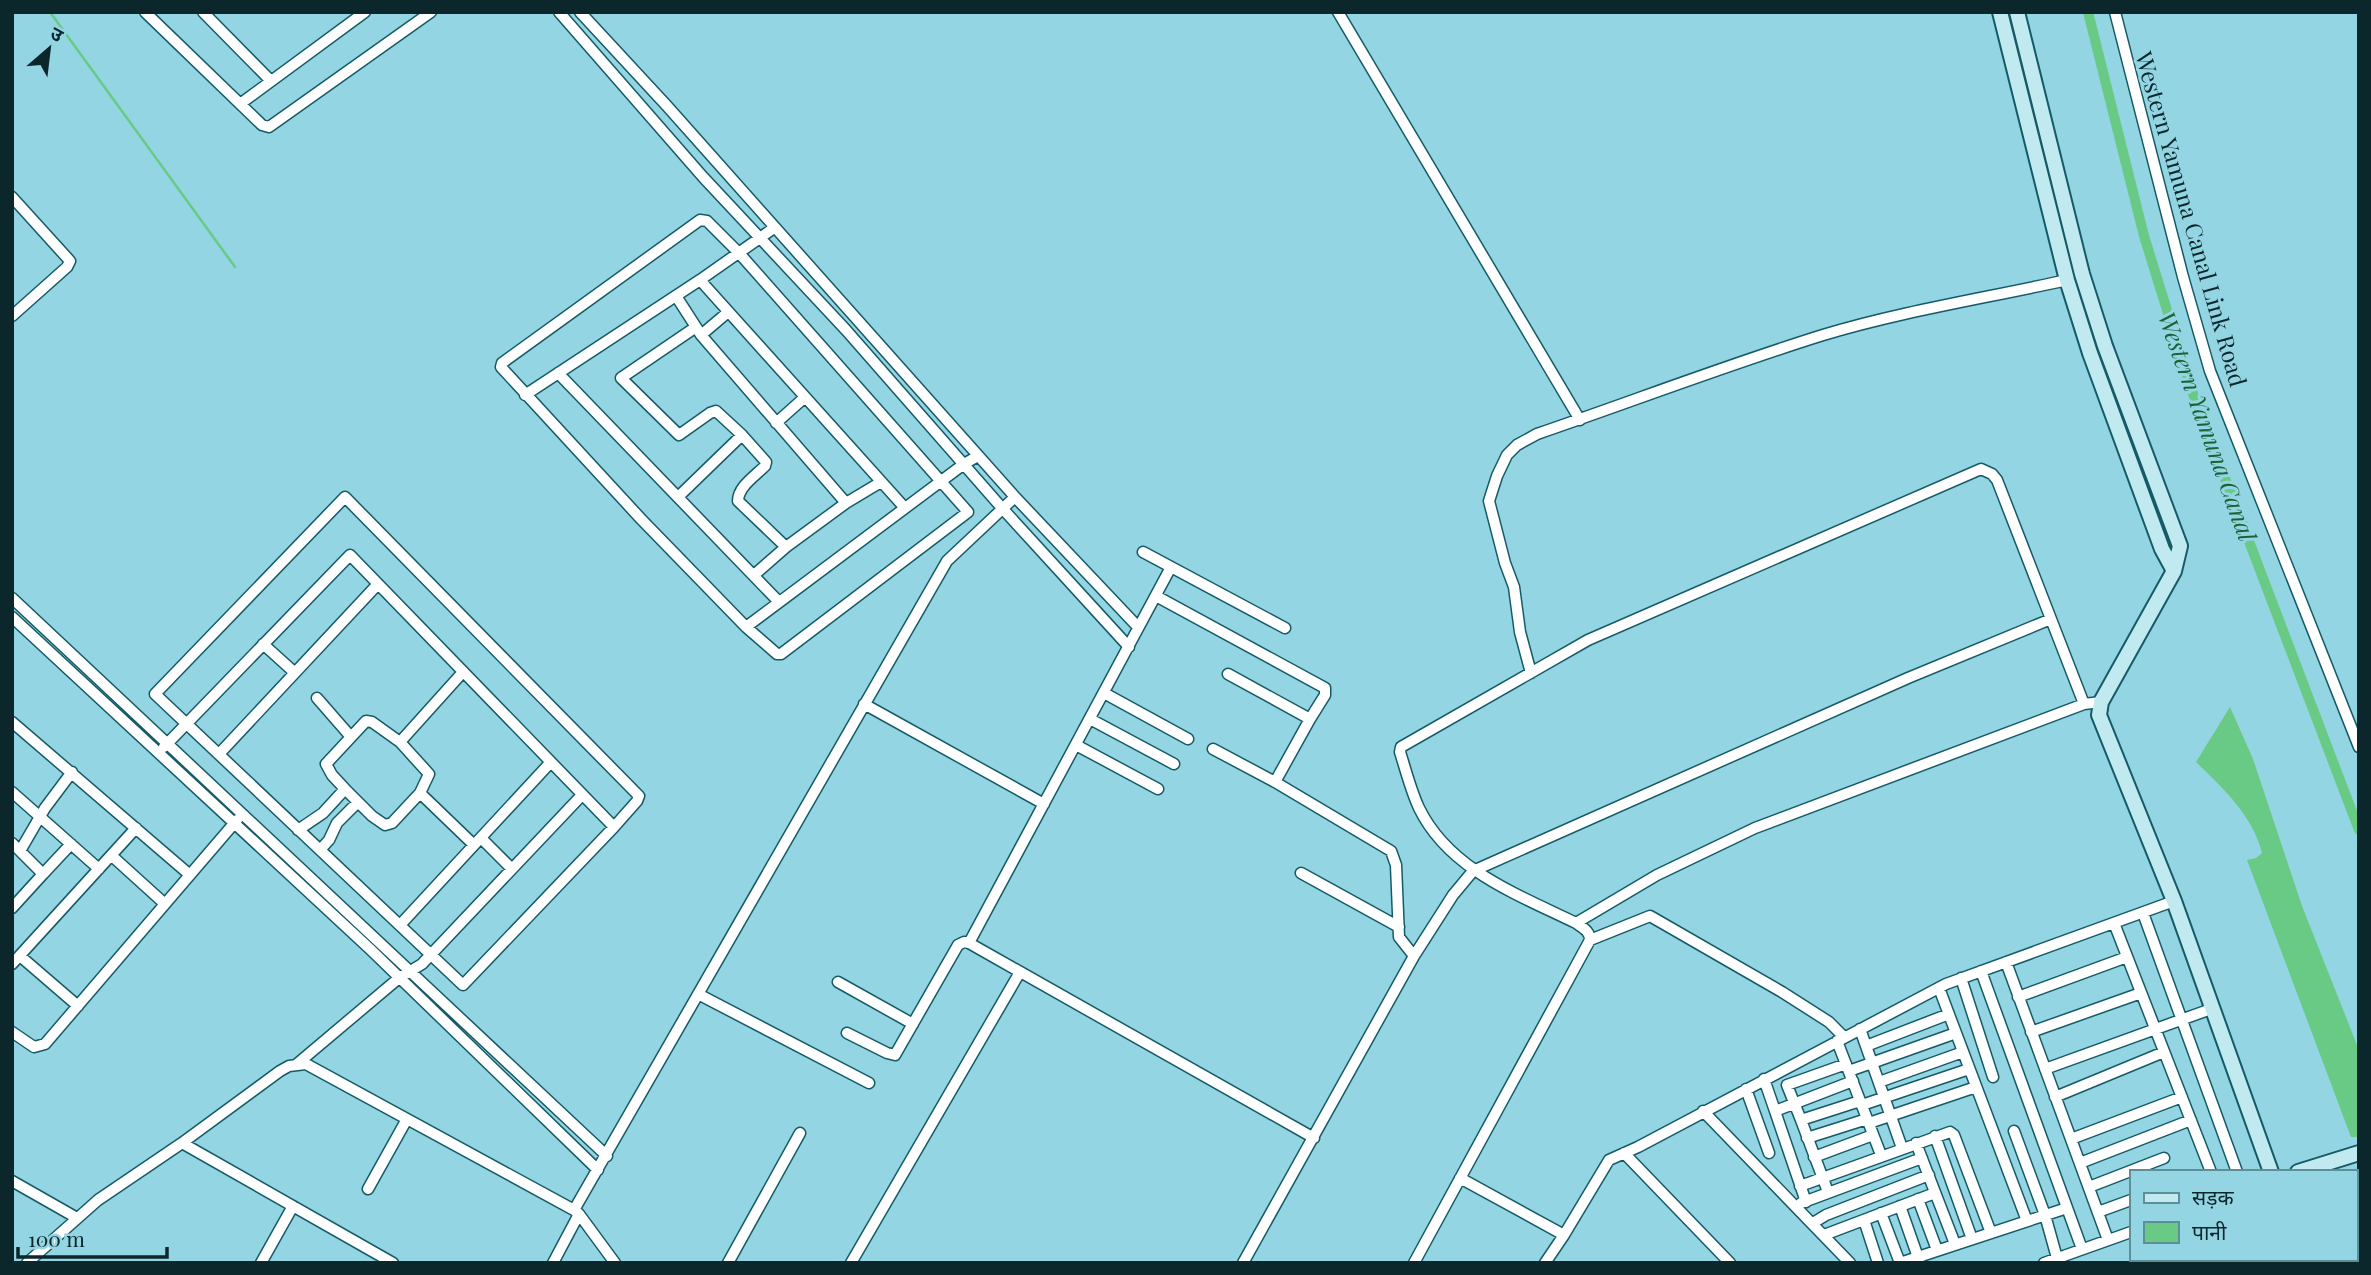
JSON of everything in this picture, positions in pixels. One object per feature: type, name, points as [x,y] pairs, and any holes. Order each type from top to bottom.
[{"type":"street","points":[[145,12],[262,125],[272,126],[431,12]]},
{"type":"street","points":[[203,12],[271,81]]},
{"type":"street","points":[[240,104],[365,12]]},
{"type":"street","points":[[559,12],[704,177],[1129,646]]},
{"type":"street","points":[[580,12],[1015,497],[1138,627]]},
{"type":"street","points":[[1338,12],[1580,420]]},
{"type":"street","points":[[2000,12],[2067,280],[2090,353],[2152,523],[2174,571]]},
{"type":"street","points":[[2017,12],[2082,274],[2105,346],[2180,546],[2174,571],[2101,702],[2099,715],[2174,901],[2271,1170]]},
{"type":"street","name":"Western Yamuna Canal Link Road","points":[[2115,12],[2210,371],[2359,747]]},
{"type":"street","points":[[12,197],[70,261],[67,267],[12,316]]},
{"type":"street","points":[[700,220],[706,221],[738,253],[968,509],[967,514],[785,653],[777,654],[746,627],[641,519],[502,370],[502,363],[700,220]]},
{"type":"street","points":[[525,395],[774,228]]},
{"type":"street","points":[[700,280],[905,508]]},
{"type":"street","points":[[1531,673],[1520,632],[1514,587],[1505,563],[1489,495],[1503,460],[1517,444],[1700,376],[1824,335],[2067,280]]},
{"type":"street","points":[[676,296],[699,331],[846,503]]},
{"type":"street","points":[[727,313],[621,378],[679,435],[716,411],[742,435],[766,462],[737,496],[738,501],[786,547]]},
{"type":"street","points":[[558,373],[779,602]]},
{"type":"street","points":[[776,423],[804,398]]},
{"type":"street","points":[[678,497],[742,435]]},
{"type":"street","points":[[746,627],[978,456]]},
{"type":"street","points":[[1590,940],[1587,930],[1576,923],[1473,871],[1454,854],[1419,809],[1399,750],[1588,640],[1981,469],[1997,480],[2084,704]]},
{"type":"street","points":[[754,575],[786,547],[846,503],[881,482]]},
{"type":"street","points":[[345,497],[636,792],[637,801],[463,985],[219,754],[156,693],[345,497]]},
{"type":"street","points":[[553,1263],[598,1170],[947,561],[1015,497]]},
{"type":"street","points":[[1143,552],[1285,628]]},
{"type":"street","points":[[159,754],[348,556],[352,556],[614,827]]},
{"type":"street","points":[[969,943],[1171,567]]},
{"type":"street","points":[[219,754],[378,584]]},
{"type":"street","points":[[1156,596],[1325,688],[1325,695],[1275,782]]},
{"type":"street","points":[[12,598],[607,1156]]},
{"type":"street","points":[[12,617],[399,978],[598,1170]]},
{"type":"street","points":[[1243,1263],[1314,1138],[1412,954],[1473,871],[1908,678],[2051,619]]},
{"type":"street","points":[[263,644],[293,672]]},
{"type":"street","points":[[400,742],[463,672]]},
{"type":"street","points":[[1228,674],[1310,719]]},
{"type":"street","points":[[1104,693],[1188,739]]},
{"type":"street","points":[[317,698],[351,737]]},
{"type":"street","points":[[1576,923],[1657,875],[1755,828],[2084,704],[2101,702]]},
{"type":"street","points":[[864,704],[1044,804]]},
{"type":"street","points":[[1090,719],[1174,764]]},
{"type":"street","points":[[369,721],[400,742],[429,774],[420,793],[389,825],[382,824],[358,802],[332,775],[326,764],[351,737],[369,721]]},
{"type":"street","points":[[12,722],[190,876]]},
{"type":"street","points":[[1076,745],[1158,789]]},
{"type":"street","points":[[1213,749],[1275,782],[1391,851],[1396,865],[1399,937],[1412,954]]},
{"type":"street","points":[[400,925],[550,763]]},
{"type":"street","points":[[43,874],[16,847],[72,772]]},
{"type":"street","points":[[298,830],[323,813],[345,789]]},
{"type":"street","points":[[12,792],[99,869]]},
{"type":"street","points":[[420,793],[512,869]]},
{"type":"street","points":[[27,1263],[114,1188],[182,1143],[280,1071],[297,1064],[399,978],[422,964],[582,794]]},
{"type":"street","points":[[320,850],[329,840],[337,823],[358,802]]},
{"type":"street","points":[[12,1032],[25,1042],[40,1047],[46,1044],[242,814]]},
{"type":"street","points":[[78,1006],[16,960],[136,828]]},
{"type":"street","points":[[12,908],[71,844]]},
{"type":"street","points":[[112,856],[166,904]]},
{"type":"street","points":[[1301,873],[1399,927]]},
{"type":"street","points":[[1545,1263],[1609,1160],[1939,988],[2174,901]]},
{"type":"street","points":[[2143,913],[2236,1170]]},
{"type":"street","points":[[1414,1263],[1590,940],[1650,916],[1829,1022],[1841,1039],[1849,1072],[1881,1155]]},
{"type":"street","points":[[2114,923],[2191,1120],[2208,1170]]},
{"type":"street","points":[[847,1033],[892,1055],[898,1051],[958,944],[969,943],[1314,1138]]},
{"type":"street","points":[[2018,997],[2127,957]]},
{"type":"street","points":[[2006,962],[2108,1240]]},
{"type":"street","points":[[1981,971],[2082,1250]]},
{"type":"street","points":[[851,1263],[1020,972]]},
{"type":"street","points":[[1961,978],[1993,1077]]},
{"type":"street","points":[[838,982],[913,1024]]},
{"type":"street","points":[[1939,988],[2027,1221]]},
{"type":"street","points":[[2031,1032],[2141,993]]},
{"type":"street","points":[[698,994],[869,1083]]},
{"type":"street","points":[[2045,1069],[2211,1009]]},
{"type":"street","points":[[1866,1046],[1949,1014]]},
{"type":"street","points":[[1860,1029],[1902,1148]]},
{"type":"street","points":[[1775,1111],[1849,1072],[1956,1033]]},
{"type":"street","points":[[1878,1082],[1963,1052]]},
{"type":"street","points":[[2055,1097],[2164,1052]]},
{"type":"street","points":[[297,1064],[306,1064],[577,1212],[615,1263]]},
{"type":"street","points":[[1801,1121],[1969,1069]]},
{"type":"street","points":[[1782,1070],[1792,1103],[1828,1192]]},
{"type":"street","points":[[1787,1085],[1849,1072]]},
{"type":"street","points":[[1764,1079],[1800,1186],[1800,1204]]},
{"type":"street","points":[[1807,1138],[1891,1117],[1976,1087]]},
{"type":"street","points":[[1746,1088],[1769,1153]]},
{"type":"street","points":[[2071,1139],[2182,1097]]},
{"type":"street","points":[[1703,1111],[1800,1204],[1813,1223],[1850,1263]]},
{"type":"street","points":[[368,1189],[407,1119]]},
{"type":"street","points":[[2080,1163],[2191,1120]]},
{"type":"street","points":[[2014,1131],[2045,1215],[2057,1258]]},
{"type":"street","points":[[1800,1186],[1948,1132],[1954,1135],[1991,1233]]},
{"type":"street","points":[[728,1263],[800,1133]]},
{"type":"street","points":[[1814,1157],[1873,1135]]},
{"type":"street","points":[[1935,1136],[1972,1239]]},
{"type":"street","points":[[182,1143],[393,1263]]},
{"type":"street","points":[[1916,1143],[1955,1244]]},
{"type":"street","points":[[1624,1153],[1730,1263]]},
{"type":"street","points":[[2304,1170],[2359,1153]]},
{"type":"street","points":[[1800,1204],[1922,1158]]},
{"type":"street","points":[[2133,1170],[2164,1158]]},
{"type":"street","points":[[2089,1187],[2130,1171]]},
{"type":"street","points":[[1813,1223],[1826,1215],[1929,1175]]},
{"type":"street","points":[[1461,1178],[1564,1235]]},
{"type":"street","points":[[12,1181],[77,1218]]},
{"type":"street","points":[[1824,1235],[1935,1192]]},
{"type":"street","points":[[1918,1199],[1937,1250]]},
{"type":"street","points":[[2098,1212],[2130,1200]]},
{"type":"street","points":[[261,1263],[293,1206]]},
{"type":"street","points":[[1900,1206],[1919,1259]]},
{"type":"street","points":[[1881,1213],[1900,1263],[1919,1259],[1937,1250],[2067,1208]]},
{"type":"street","points":[[1864,1220],[1878,1263]]},
{"type":"street","points":[[2045,1263],[2130,1232]]},
{"type":"water","points":[[2230,707],[2253,759],[2302,906],[2359,1050],[2359,1137],[2351,1137],[2247,860],[2262,853],[2258,840],[2236,803],[2196,762]]},
{"type":"waterway","points":[[50,12],[235,267]]},
{"type":"waterway","name":"Western Yamuna Canal","points":[[2088,12],[2144,236],[2194,397],[2359,830]]}]
